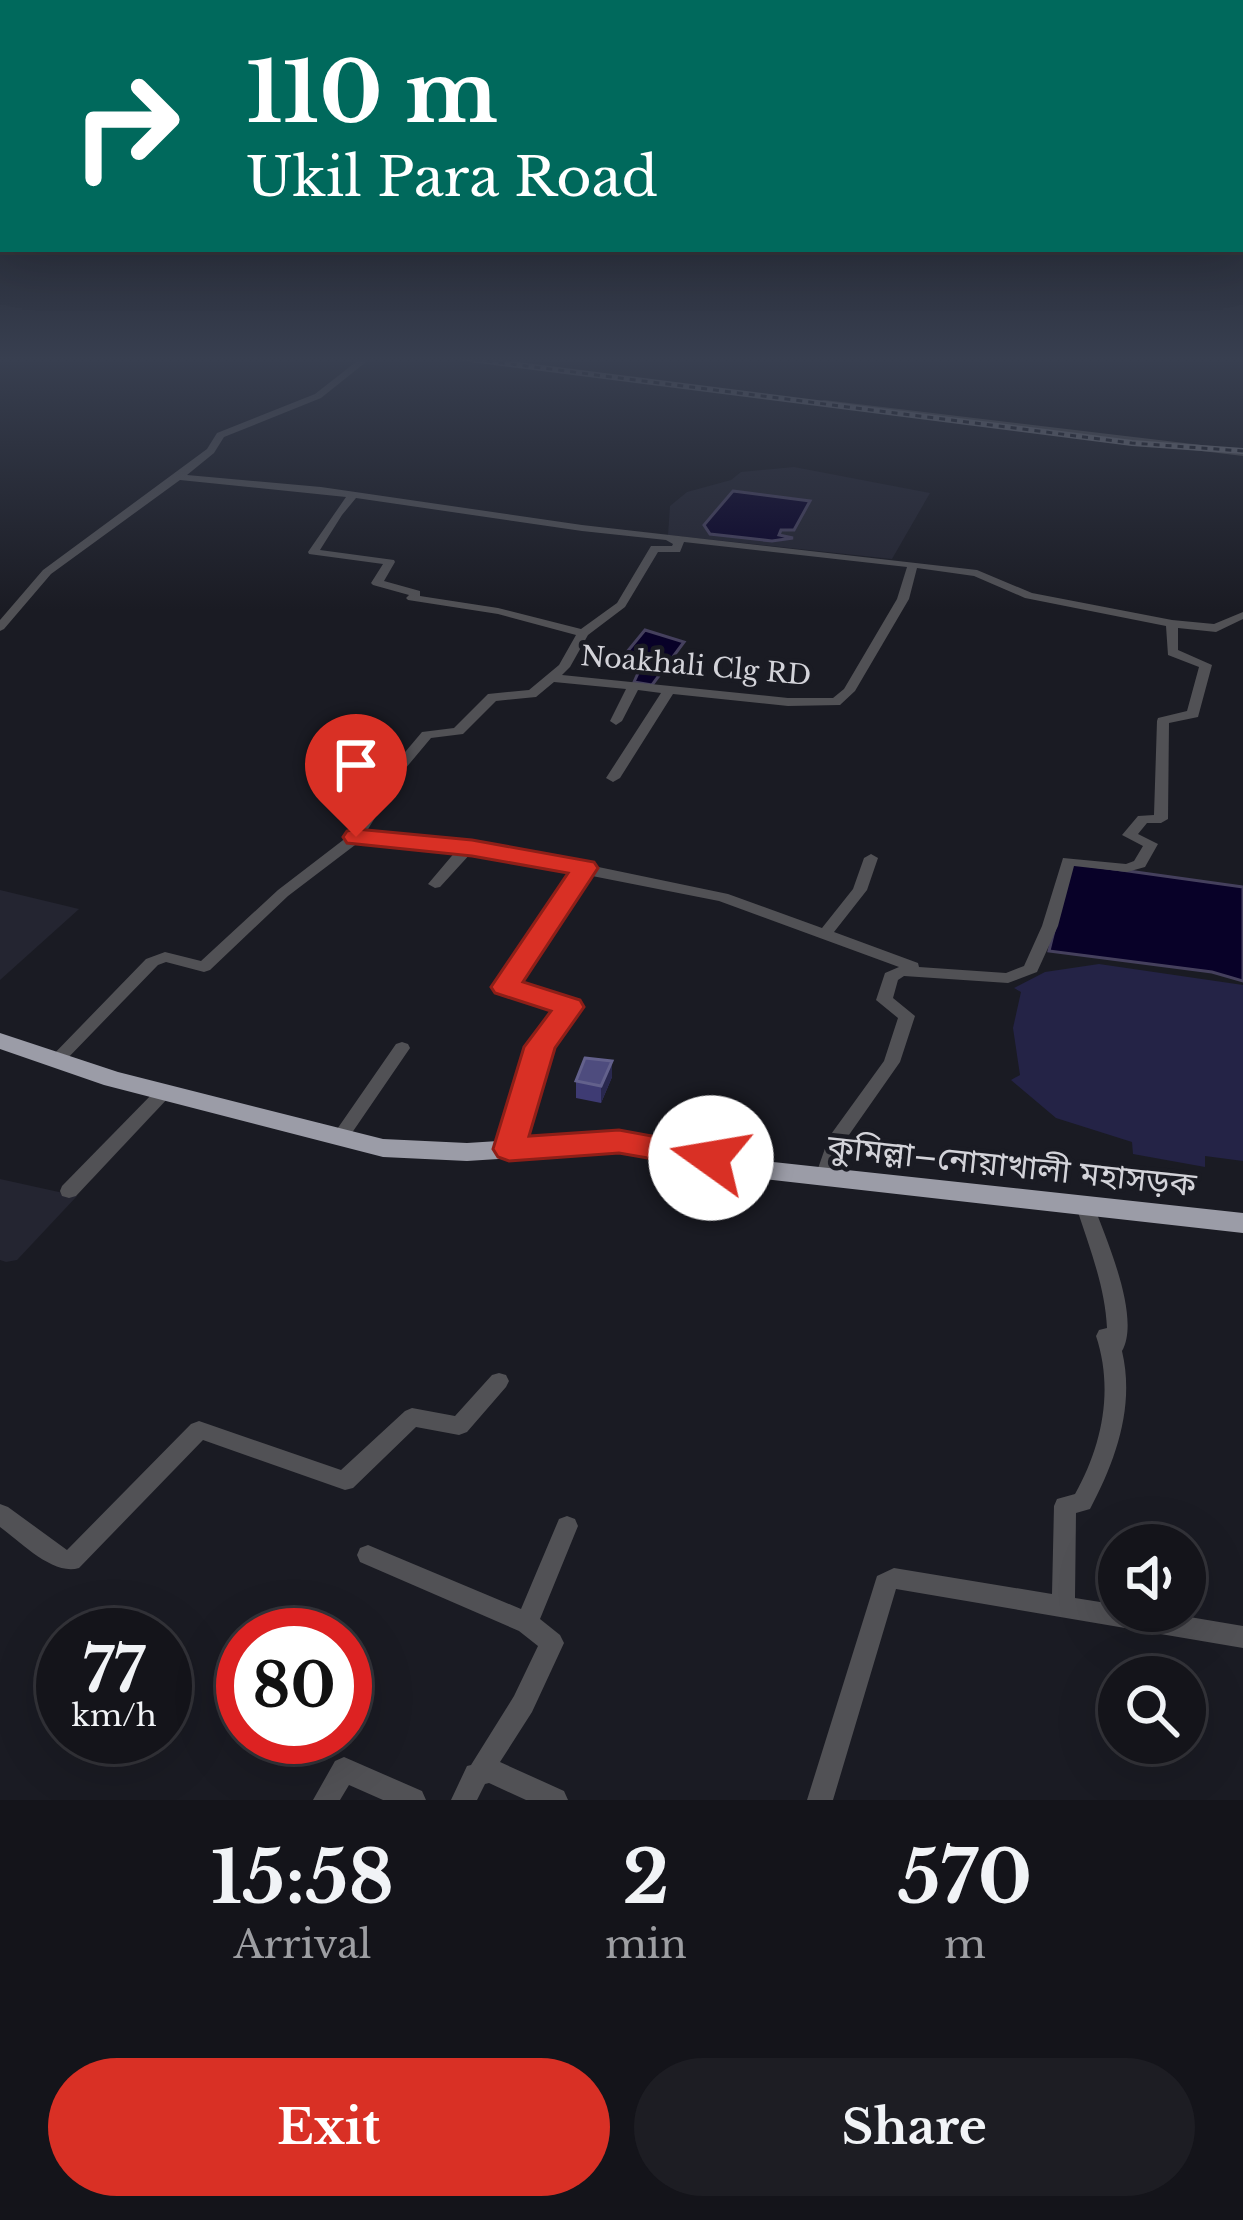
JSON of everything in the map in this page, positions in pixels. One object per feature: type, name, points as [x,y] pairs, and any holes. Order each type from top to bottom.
[{"type":"highway","name":"কুমিল্লা–নোয়াখালী মহাসড়ক","points":[[0,1041],[163,1093],[383,1148],[653,1144],[764,1170],[1243,1223]]},
{"type":"street","points":[[0,627],[47,572],[211,452],[216,442]]},
{"type":"street","points":[[1151,442],[1243,453]]},
{"type":"street","points":[[178,477],[977,572],[1029,596],[1172,624],[1216,628],[1243,615]]},
{"type":"street","points":[[354,495],[336,511],[329,533],[313,552],[390,562],[377,583],[416,593],[412,598],[498,611],[583,633]]},
{"type":"street","points":[[57,1059],[152,962],[165,957],[204,967],[283,893],[356,837],[400,767],[427,735],[458,731],[492,697],[532,694],[553,678],[583,633],[621,605],[655,548],[676,550],[679,542],[650,534]]},
{"type":"street","name":"Noakhali Clg RD","points":[[553,678],[788,702],[842,699],[903,599],[913,565]]},
{"type":"street","points":[[824,1177],[835,1141],[892,1062],[908,1016],[884,1000],[890,977],[901,970],[1008,978],[1031,969],[1050,926],[1068,861],[1127,868],[1141,864],[1151,844],[1129,835],[1143,819],[1161,819],[1165,719],[1193,714],[1206,665],[1172,652],[1172,624]]},
{"type":"street","points":[[616,721],[634,685]]},
{"type":"street","points":[[614,778],[670,689]]},
{"type":"street","points":[[356,837],[466,848],[723,896],[929,973]]},
{"type":"street","points":[[435,884],[466,848]]},
{"type":"street","points":[[825,934],[860,890],[871,858]]},
{"type":"street","points":[[509,1149],[540,1047],[569,1007],[505,987],[584,868]]},
{"type":"street","points":[[339,1139],[402,1048]]},
{"type":"street","points":[[69,1190],[163,1093]]},
{"type":"street","points":[[1063,1607],[1065,1506],[1082,1502],[1098,1476],[1118,1384],[1114,1353],[1106,1336],[1116,1345],[1120,1332],[1108,1273],[1084,1206]]},
{"type":"street","points":[[0,1514],[71,1561],[199,1430],[345,1481],[412,1417],[459,1426],[499,1381]]},
{"type":"street","points":[[527,1623],[567,1526]]},
{"type":"street","points":[[368,1555],[527,1623],[552,1643],[523,1704],[464,1800]]},
{"type":"street","points":[[820,1800],[885,1583],[894,1578],[1243,1637]]},
{"type":"street","points":[[326,1800],[344,1769],[413,1800]]},
{"type":"street","points":[[481,1770],[555,1800]]},
{"type":"shaded area","points":[[794,467],[930,493],[892,559],[668,535],[670,506],[687,492],[731,480],[741,472]]},
{"type":"shaded area","points":[[733,491],[810,501],[794,530],[781,530],[779,535],[793,538],[772,541],[710,534],[704,525]]},
{"type":"shaded area","points":[[645,630],[684,642],[652,685],[634,682],[643,662],[622,658]]},
{"type":"shaded area","points":[[1071,863],[1243,887],[1243,981],[1212,972],[1049,951]]},
{"type":"shaded area","points":[[0,890],[79,909],[0,980]]},
{"type":"shaded area","points":[[1099,964],[1243,985],[1243,1161],[1205,1156],[1205,1167],[1133,1154],[1132,1142],[1056,1118],[1011,1080],[1020,1075],[1013,1028],[1021,992],[1014,988],[1045,972]]},
{"type":"shaded area","points":[[0,1179],[77,1196],[17,1260],[6,1262],[0,1260]]},
{"type":"building","points":[[585,1058],[612,1061],[601,1086],[576,1081]]},
{"type":"railway","points":[[1124,442],[1243,451]]},
{"type":"route","points":[[356,837],[472,848],[584,868],[505,987],[569,1007],[540,1047],[509,1149],[619,1142],[653,1144],[711,1158]]}]
